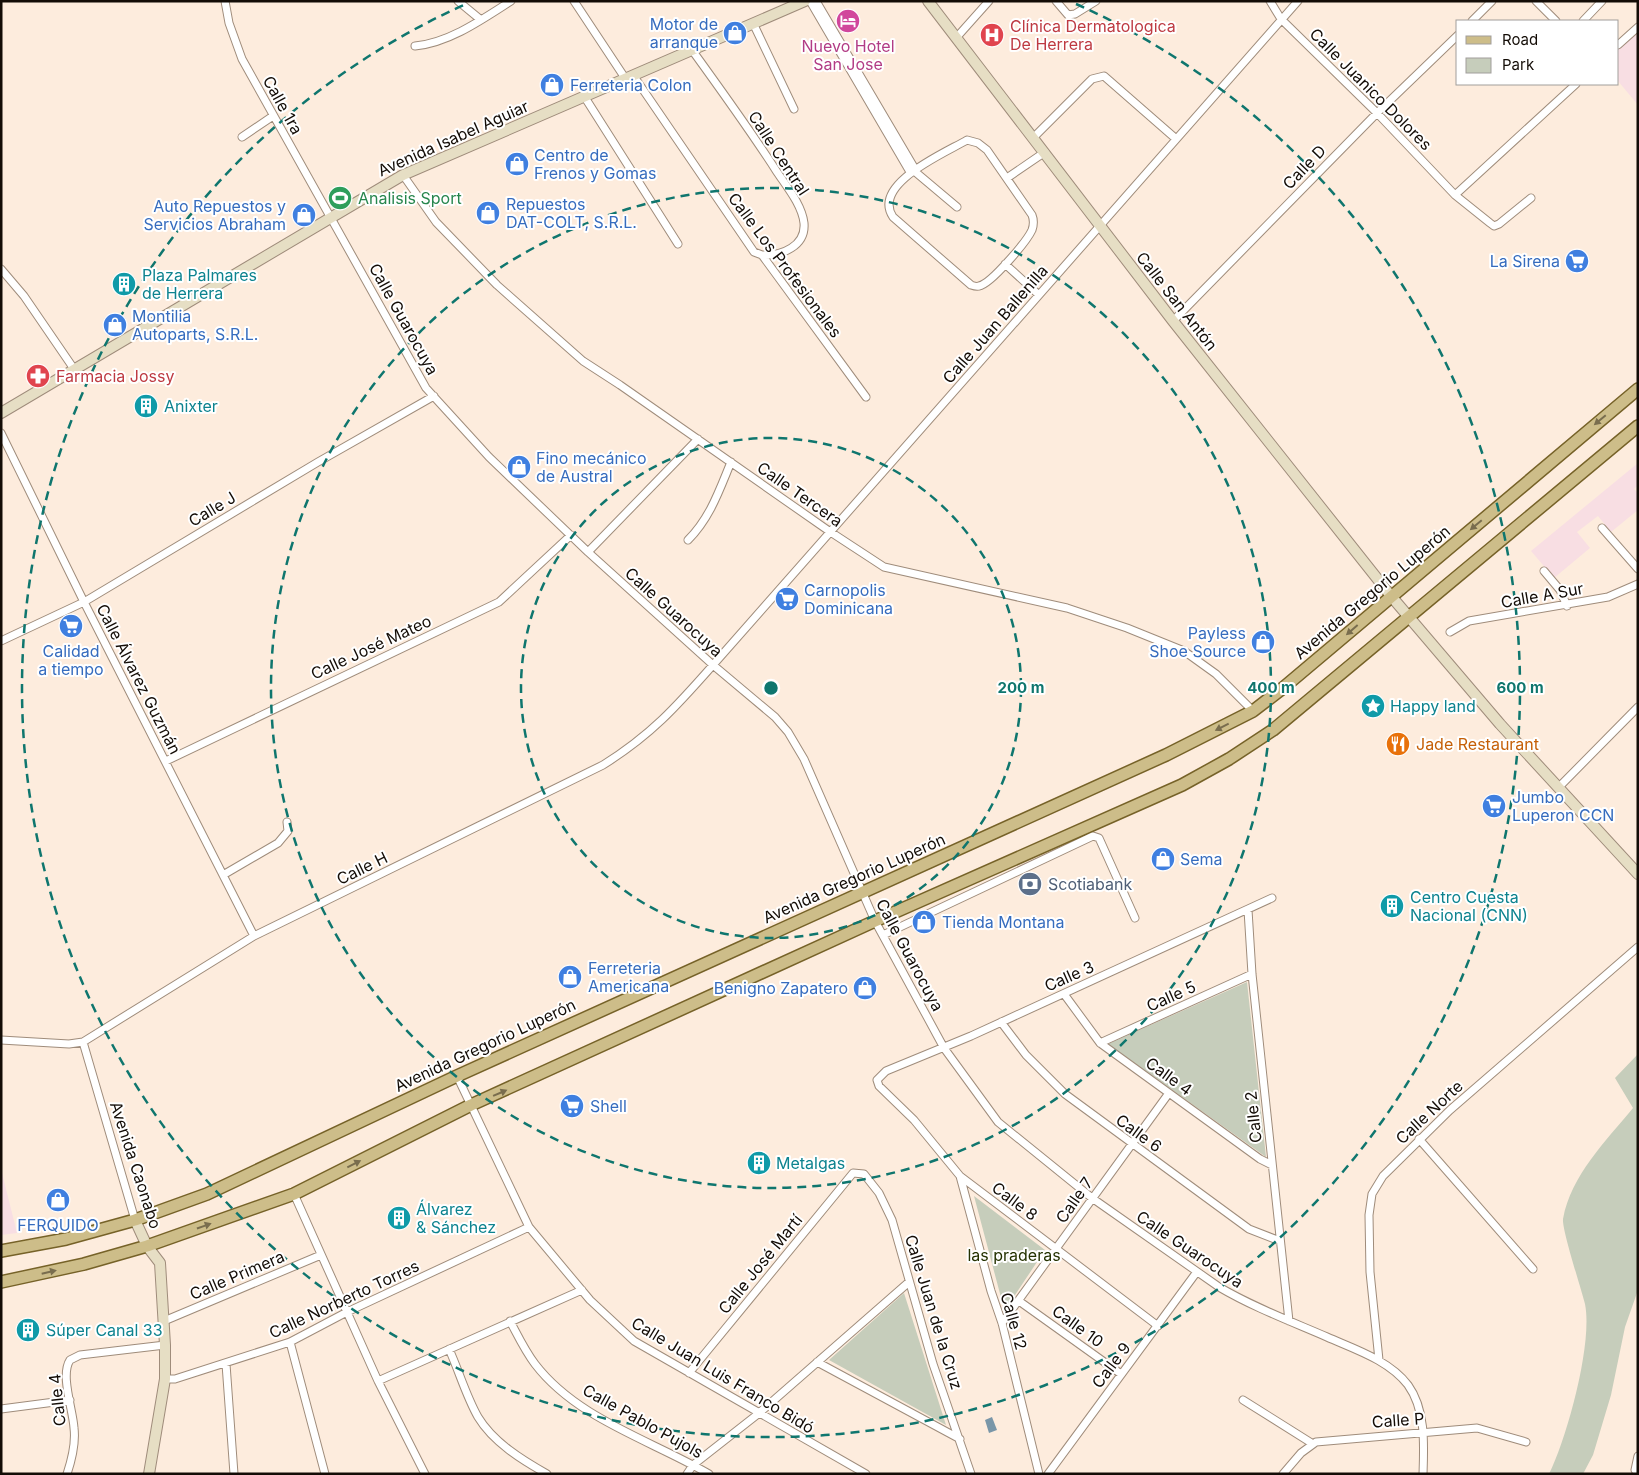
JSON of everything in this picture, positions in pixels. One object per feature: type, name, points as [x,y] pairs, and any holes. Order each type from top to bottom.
[{"type":"main road","name":"Avenida Gregorio Luperón","points":[[1,1252],[66,1239],[135,1220],[207,1194],[457,1076],[1166,755],[1253,711],[1298,676],[1638,389]]},
{"type":"main road","points":[[1,1282],[84,1264],[147,1246],[294,1194],[471,1105],[875,921],[1182,785],[1229,759],[1273,730],[1638,426]]},
{"type":"street","name":"Calle 1ra","points":[[225,1],[229,23],[242,59],[331,215]]},
{"type":"street","points":[[458,1],[481,20]]},
{"type":"street","points":[[415,46],[427,45],[440,40],[481,20],[512,1]]},
{"type":"street","name":"Calle Los Profesionales","points":[[574,1],[754,252],[762,255],[866,397]]},
{"type":"street","name":"Avenida Isabel Aguiar","points":[[1,413],[331,215],[402,175],[805,1]]},
{"type":"street","points":[[810,1],[912,170],[957,208]]},
{"type":"street","points":[[816,1],[912,170]]},
{"type":"street","name":"Calle San Antón","points":[[928,1],[1173,321],[1391,596],[1500,724],[1638,874]]},
{"type":"street","points":[[956,38],[989,1]]},
{"type":"street","points":[[1056,1],[1068,15],[1075,14],[1096,1]]},
{"type":"street","name":"Calle Juanico Dolores","points":[[1270,1],[1281,19],[1377,113],[1455,195],[1494,226],[1531,198]]},
{"type":"street","name":"Calle Juan Ballenilla","points":[[712,666],[1039,295],[1099,224],[1298,1]]},
{"type":"street","points":[[1473,20],[1492,1]]},
{"type":"street","points":[[1536,1],[1555,20]]},
{"type":"street","points":[[1584,20],[1602,1]]},
{"type":"street","points":[[753,23],[794,109]]},
{"type":"street","points":[[1619,44],[1638,27]]},
{"type":"street","name":"Calle D","points":[[1173,321],[1377,113],[1456,37]]},
{"type":"street","name":"Calle Central","points":[[692,50],[750,130],[797,203],[804,221],[804,233],[798,242],[781,254],[762,255]]},
{"type":"street","points":[[1034,137],[1092,79],[1104,76],[1175,138]]},
{"type":"street","points":[[1455,195],[1575,85]]},
{"type":"street","points":[[584,96],[678,244]]},
{"type":"street","points":[[242,137],[273,116]]},
{"type":"street","points":[[968,140],[978,143],[987,150],[1007,178],[1032,214],[1034,222],[1031,231],[1005,264],[988,281],[979,286],[971,286],[893,217],[888,209],[888,199],[912,170],[968,140]]},
{"type":"street","points":[[1007,178],[1045,152]]},
{"type":"street","name":"Calle Tercera","points":[[402,175],[436,222],[507,294],[583,361],[829,531],[884,566],[1067,608],[1127,628],[1184,651],[1216,674],[1253,711]]},
{"type":"street","name":"Calle Guarocuya","points":[[331,215],[426,388],[489,457],[588,552],[712,666],[775,717],[788,732],[804,759],[875,921],[944,1048],[998,1122],[1092,1198],[1196,1273],[1241,1300],[1379,1360],[1407,1384],[1413,1396],[1424,1433],[1423,1474]]},
{"type":"street","points":[[1005,264],[1039,295]]},
{"type":"street","points":[[1,269],[24,296],[74,369]]},
{"type":"street","name":"Calle J","points":[[1,641],[84,602],[318,462],[434,396]]},
{"type":"street","name":"Calle Álvarez Guzmán","points":[[1,433],[84,602],[254,936]]},
{"type":"street","points":[[588,552],[698,439]]},
{"type":"street","points":[[688,540],[708,516],[731,462]]},
{"type":"street","points":[[1602,528],[1638,569]]},
{"type":"street","name":"Calle José Mateo","points":[[166,761],[499,602],[571,535]]},
{"type":"street","points":[[1544,571],[1560,590],[1567,606]]},
{"type":"street","name":"Calle A Sur","points":[[1450,632],[1469,621],[1567,606],[1617,594],[1638,584]]},
{"type":"street","name":"Calle H","points":[[1,1040],[69,1044],[83,1042],[254,936],[603,765],[644,738],[663,721],[712,666]]},
{"type":"street","points":[[1558,788],[1637,710]]},
{"type":"street","points":[[223,875],[278,842],[288,831],[287,822]]},
{"type":"street","points":[[883,935],[1093,836],[1100,838],[1135,918]]},
{"type":"street","name":"Calle 3","points":[[878,1078],[886,1071],[944,1048],[1272,898]]},
{"type":"street","name":"Calle 2","points":[[1248,910],[1252,974],[1289,1321]]},
{"type":"street","name":"Calle Norte","points":[[1379,1360],[1370,1272],[1370,1204],[1372,1194],[1383,1176],[1419,1139],[1638,947]]},
{"type":"street","name":"Calle 5","points":[[1100,1043],[1252,974]]},
{"type":"street","name":"Calle 4","points":[[1064,994],[1100,1043],[1260,1159],[1272,1165]]},
{"type":"street","name":"Calle 6","points":[[1001,1022],[1045,1076],[1131,1144],[1249,1229],[1280,1241]]},
{"type":"street","name":"Avenida Caonabo","points":[[83,1042],[135,1220],[147,1246],[160,1263],[165,1378],[149,1474]]},
{"type":"street","name":"Calle Juan Luis Franco Bidó","points":[[457,1076],[530,1227],[607,1318],[634,1342],[866,1474]]},
{"type":"street","name":"Calle 8","points":[[878,1078],[879,1086],[914,1120],[960,1176],[1158,1326]]},
{"type":"street","name":"Calle 7","points":[[1002,1323],[1169,1093]]},
{"type":"street","points":[[1419,1139],[1533,1269]]},
{"type":"street","name":"Calle Juan de la Cruz","points":[[853,1173],[864,1174],[885,1204],[892,1220],[933,1364],[972,1474]]},
{"type":"street","name":"Calle José Martí","points":[[689,1373],[853,1173]]},
{"type":"street","name":"Calle 12","points":[[960,1176],[990,1291],[1002,1323],[1040,1474]]},
{"type":"street","points":[[294,1194],[378,1381],[422,1473]]},
{"type":"street","name":"Calle Norberto Torres","points":[[165,1378],[175,1379],[290,1342],[347,1312],[530,1227]]},
{"type":"street","name":"Calle Primera","points":[[164,1321],[321,1255]]},
{"type":"street","name":"Calle 9","points":[[1048,1474],[1196,1273]]},
{"type":"street","points":[[687,1474],[693,1465],[758,1414],[909,1282]]},
{"type":"street","points":[[378,1381],[582,1290]]},
{"type":"street","name":"Calle 10","points":[[1019,1300],[1121,1374]]},
{"type":"street","name":"Calle Pablo Pujols","points":[[510,1321],[536,1365],[565,1393],[605,1420],[709,1474]]},
{"type":"street","points":[[290,1342],[325,1474]]},
{"type":"street","name":"Calle 4","points":[[67,1474],[74,1447],[74,1429],[66,1372],[68,1363],[72,1358],[165,1345]]},
{"type":"street","points":[[449,1349],[478,1417],[492,1434],[527,1463],[547,1474]]},
{"type":"street","points":[[817,1362],[960,1439]]},
{"type":"street","points":[[226,1364],[234,1474]]},
{"type":"street","points":[[1,1409],[70,1400]]},
{"type":"street","points":[[1244,1400],[1313,1444],[1301,1452],[1283,1474]]},
{"type":"street","name":"Calle P","points":[[1313,1444],[1355,1437],[1477,1428],[1490,1430],[1526,1442]]},
{"type":"street","points":[[1638,1456],[1635,1470],[1638,1473]]},
{"type":"shaded area","points":[[1638,32],[1638,105],[1619,82],[1619,48]]},
{"type":"shaded area","points":[[1638,463],[1638,485],[1634,489],[1638,493],[1638,510],[1611,532],[1598,516],[1577,532],[1590,548],[1554,578],[1531,551]]},
{"type":"shaded area","points":[[1,1169],[17,1233],[1,1235]]},
{"type":"green space","points":[[1247,982],[1266,1157],[1108,1044]]},
{"type":"green space","points":[[1638,1054],[1638,1290],[1625,1327],[1611,1395],[1593,1455],[1583,1474],[1549,1474],[1563,1438],[1577,1390],[1585,1342],[1585,1304],[1568,1247],[1563,1219],[1567,1203],[1582,1173],[1601,1146],[1633,1108],[1615,1078]]},
{"type":"green space","name":"las praderas","points":[[974,1196],[1045,1250],[1005,1310],[1003,1305]]},
{"type":"green space","points":[[904,1293],[946,1425],[829,1360]]},
{"type":"water","points":[[992,1417],[997,1430],[989,1433],[985,1420]]},
{"type":"place","name":"Nuevo Hotel San Jose","points":[[848,21]]},
{"type":"place","name":"Motor de arranque","points":[[735,33]]},
{"type":"place","name":"Clínica Dermatologica De Herrera","points":[[992,35]]},
{"type":"place","name":"Ferreteria Colon","points":[[552,85]]},
{"type":"place","name":"Centro de Frenos y Gomas","points":[[517,164]]},
{"type":"place","name":"Analisis Sport","points":[[340,198]]},
{"type":"place","name":"Repuestos DAT-COLT, S.R.L.","points":[[488,213]]},
{"type":"place","name":"Auto Repuestos y Servicios Abraham","points":[[304,215]]},
{"type":"place","name":"La Sirena","points":[[1577,261]]},
{"type":"place","name":"Plaza Palmares de Herrera","points":[[124,284]]},
{"type":"place","name":"Montilia Autoparts, S.R.L.","points":[[115,325]]},
{"type":"place","name":"Farmacia Jossy","points":[[38,376]]},
{"type":"place","name":"Anixter","points":[[146,406]]},
{"type":"place","name":"Fino mecánico de Austral","points":[[519,467]]},
{"type":"place","name":"Carnopolis Dominicana","points":[[787,599]]},
{"type":"place","name":"Calidad a tiempo","points":[[71,626]]},
{"type":"place","name":"Payless Shoe Source","points":[[1263,642]]},
{"type":"place","name":"Happy land","points":[[1373,706]]},
{"type":"place","name":"Jade Restaurant","points":[[1398,744]]},
{"type":"place","name":"Jumbo Luperon CCN","points":[[1494,806]]},
{"type":"place","name":"Sema","points":[[1163,859]]},
{"type":"place","name":"Scotiabank","points":[[1030,884]]},
{"type":"place","name":"Centro Cuesta Nacional (CNN)","points":[[1392,906]]},
{"type":"place","name":"Tienda Montana","points":[[924,922]]},
{"type":"place","name":"Ferreteria Americana","points":[[570,977]]},
{"type":"place","name":"Benigno Zapatero","points":[[865,988]]},
{"type":"place","name":"Shell","points":[[572,1106]]},
{"type":"place","name":"Metalgas","points":[[759,1163]]},
{"type":"place","name":"FERQUIDO","points":[[58,1200]]},
{"type":"place","name":"Álvarez & Sánchez","points":[[399,1218]]},
{"type":"place","name":"Súper Canal 33","points":[[28,1330]]}]
